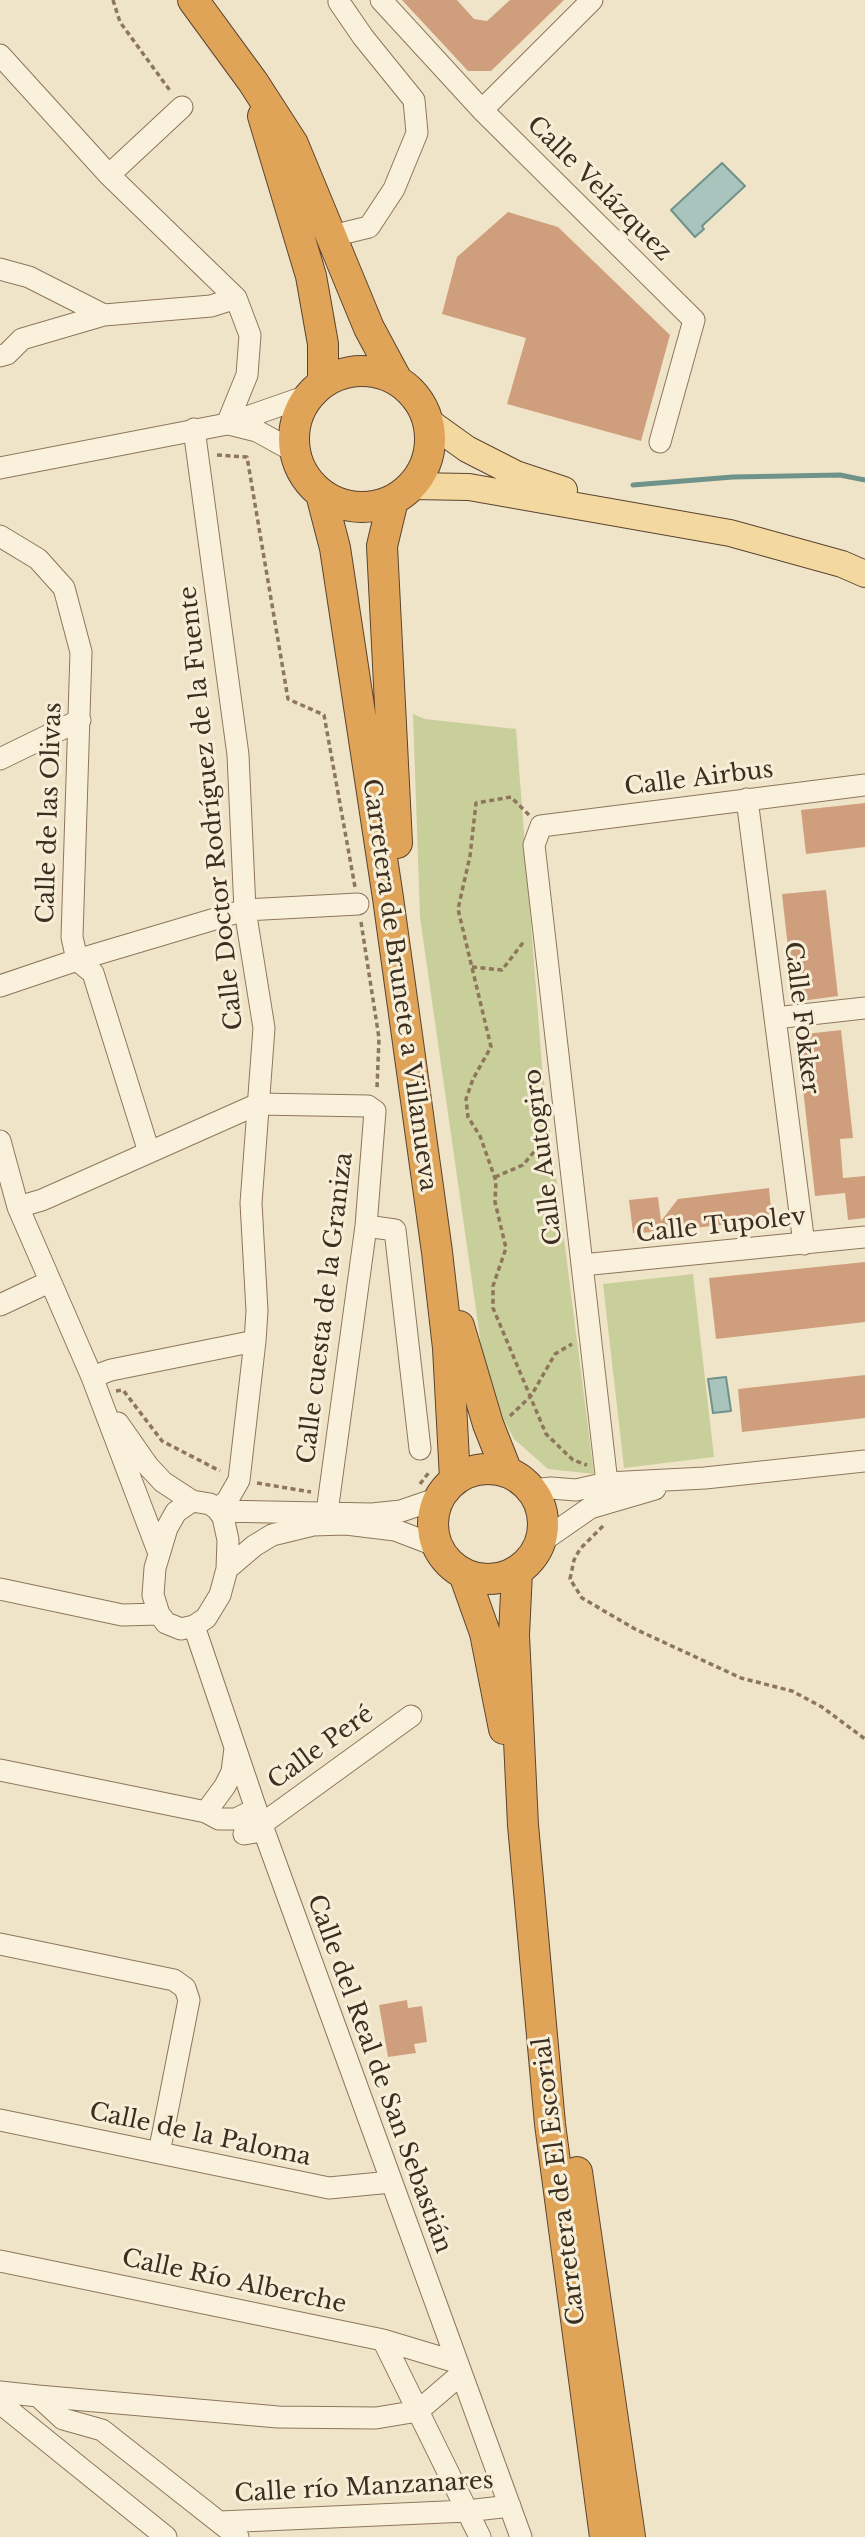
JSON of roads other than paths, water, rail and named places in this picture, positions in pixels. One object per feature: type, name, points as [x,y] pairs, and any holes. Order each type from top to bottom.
[{"type":"highway","points":[[193,0],[253,82],[293,144],[369,328],[397,380]]},
{"type":"highway","points":[[253,82],[311,276],[323,344],[317,388],[295,422],[295,452],[304,475],[321,494],[344,505],[369,507],[402,493],[429,456],[428,421],[422,405],[411,391],[397,380],[373,371],[347,372],[317,388]]},
{"type":"highway","name":"Carretera de Brunete a Villanueva","points":[[402,493],[382,546],[398,858],[407,963],[446,1252],[460,1329],[488,1424],[507,1472]]},
{"type":"highway","name":"Carretera de Brunete a Villanueva","points":[[321,494],[335,548],[388,898],[448,1348],[436,1483]]},
{"type":"highway","points":[[489,1469],[507,1472],[532,1490],[541,1506],[544,1524],[541,1542],[532,1559],[517,1572],[500,1579],[482,1580],[464,1574],[443,1558],[437,1546],[433,1530],[436,1483],[489,1469]]},
{"type":"highway","name":"Carretera de El Escorial","points":[[517,1572],[514,1635],[523,1825],[550,2124],[605,2537]]},
{"type":"highway","name":"Carretera de El Escorial","points":[[464,1574],[485,1633],[523,1825]]},
{"type":"highway","points":[[534,1931],[558,2040],[630,2537]]},
{"type":"main road","points":[[428,421],[467,449],[516,474],[648,519]]},
{"type":"main road","points":[[402,493],[469,487],[730,533],[842,564],[865,574]]},
{"type":"street","points":[[332,236],[369,227],[394,188],[417,134],[414,100],[363,37],[340,0]]},
{"type":"street","name":"Calle Velázquez","points":[[382,0],[482,110],[694,320],[660,442]]},
{"type":"street","points":[[482,110],[592,0]]},
{"type":"street","points":[[0,55],[109,175],[236,298],[250,335],[247,375],[227,424]]},
{"type":"street","points":[[109,175],[182,107]]},
{"type":"street","points":[[0,269],[29,277],[104,315]]},
{"type":"street","points":[[0,356],[7,354],[22,339],[104,315],[211,306],[236,298]]},
{"type":"street","points":[[0,468],[227,424],[317,388]]},
{"type":"street","points":[[227,424],[257,431],[295,452]]},
{"type":"street","name":"Calle Doctor Rodríguez de la Fuente","points":[[194,429],[238,755],[245,910],[264,1028],[251,1203],[256,1341],[239,1480],[227,1501],[218,1510]]},
{"type":"street","name":"Calle de las Olivas","points":[[0,536],[38,559],[64,588],[81,652],[72,937],[77,960]]},
{"type":"street","points":[[0,759],[80,720]]},
{"type":"street","name":"Calle Airbus","points":[[541,826],[865,785]]},
{"type":"street","name":"Calle Fokker","points":[[747,799],[804,1244]]},
{"type":"street","name":"Calle Autogiro","points":[[541,826],[534,845],[607,1478]]},
{"type":"street","points":[[0,986],[245,910],[358,904]]},
{"type":"street","points":[[77,960],[93,972],[149,1152]]},
{"type":"street","points":[[775,1018],[865,1008]]},
{"type":"street","points":[[10,1199],[43,1200],[258,1104]]},
{"type":"street","name":"Calle cuesta de la Graniza","points":[[258,1104],[369,1106],[375,1111],[366,1226],[328,1503]]},
{"type":"street","points":[[0,1141],[10,1199],[94,1385],[158,1551]]},
{"type":"street","points":[[366,1226],[395,1230],[420,1450]]},
{"type":"street","name":"Calle Tupolev","points":[[582,1265],[865,1237]]},
{"type":"street","points":[[0,1305],[49,1282]]},
{"type":"street","points":[[94,1385],[111,1370],[256,1341]]},
{"type":"street","points":[[94,1385],[148,1466],[163,1482],[192,1501],[210,1504],[218,1510],[228,1540],[227,1569],[220,1595],[206,1618],[194,1626],[181,1629],[166,1623],[159,1615],[153,1595],[158,1551],[167,1528],[176,1512],[192,1501]]},
{"type":"street","points":[[532,1490],[576,1490],[607,1478],[705,1478],[865,1461]]},
{"type":"street","points":[[541,1542],[590,1508],[642,1492],[705,1478]]},
{"type":"street","points":[[218,1510],[328,1503],[372,1514],[401,1511],[436,1483]]},
{"type":"street","points":[[227,1569],[272,1535],[313,1525],[346,1524],[395,1530],[437,1546]]},
{"type":"street","points":[[0,1590],[122,1615],[159,1615]]},
{"type":"street","name":"Calle del Real de San Sebastián","points":[[194,1626],[235,1747],[253,1816],[275,1860],[521,2537]]},
{"type":"street","name":"Calle Peré","points":[[213,1815],[236,1819],[253,1816],[411,1716]]},
{"type":"street","points":[[0,1770],[213,1815],[232,1772],[235,1747]]},
{"type":"street","points":[[0,1944],[174,1980],[185,1988],[190,2000],[159,2153]]},
{"type":"street","name":"Calle de la Paloma","points":[[0,2120],[329,2188],[391,2182]]},
{"type":"street","name":"Calle Río Alberche","points":[[0,2260],[383,2340],[458,2369]]},
{"type":"street","points":[[383,2340],[480,2537]]},
{"type":"street","points":[[0,2392],[278,2417],[376,2418],[418,2411],[458,2369]]},
{"type":"street","points":[[38,2396],[63,2419],[102,2430],[238,2537]]},
{"type":"street","points":[[0,2403],[166,2537]]},
{"type":"street","name":"Calle río Manzanares","points":[[220,2522],[467,2511],[510,2506]]},
{"type":"water","points":[[722,163],[745,186],[702,226],[704,229],[695,237],[671,210]]},
{"type":"water","points":[[726,1377],[731,1411],[713,1413],[708,1379]]},
{"type":"waterway","points":[[633,485],[733,477],[840,475],[865,480]]}]
